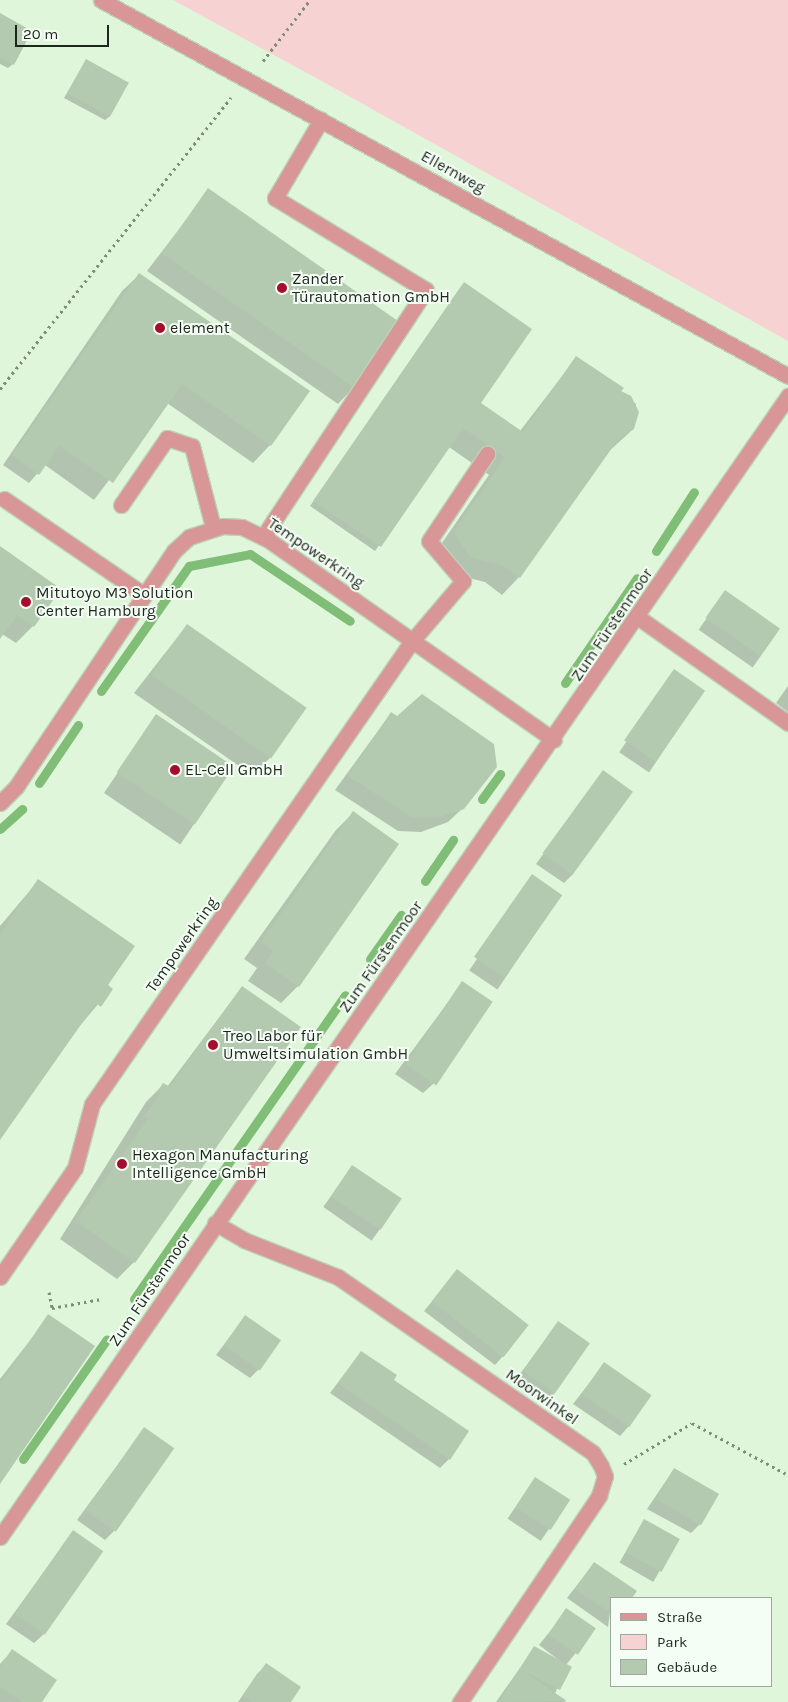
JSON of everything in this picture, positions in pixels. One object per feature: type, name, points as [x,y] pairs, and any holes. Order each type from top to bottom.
[{"type":"street","name":"Ellernweg","points":[[101,0],[788,376]]},
{"type":"street","points":[[263,537],[426,290],[276,198],[321,120]]},
{"type":"street","name":"Zum Fürstenmoor","points":[[0,1538],[215,1223],[639,618],[788,396]]},
{"type":"street","points":[[121,504],[167,438],[192,446],[213,527]]},
{"type":"street","points":[[412,641],[463,581],[429,541],[487,454]]},
{"type":"street","points":[[4,499],[144,595]]},
{"type":"street","name":"Tempowerkring","points":[[0,803],[16,787],[144,595],[182,543],[213,527],[242,527],[263,537],[554,740]]},
{"type":"street","points":[[639,618],[788,723]]},
{"type":"street","name":"Tempowerkring","points":[[0,1277],[75,1168],[92,1104],[412,641]]},
{"type":"street","name":"Moorwinkel","points":[[215,1223],[244,1240],[338,1278],[593,1453],[605,1476]]},
{"type":"street","points":[[460,1702],[599,1496],[605,1476]]},
{"type":"path","points":[[0,389],[310,0]]},
{"type":"path","points":[[49,1292],[52,1308],[101,1299]]},
{"type":"path","points":[[605,1476],[692,1424],[788,1475]]},
{"type":"green space","points":[[173,0],[788,0],[788,341],[318,79]]},
{"type":"building","points":[[0,13],[32,31],[14,65],[0,57]]},
{"type":"building","points":[[86,59],[129,83],[110,117],[67,93]]},
{"type":"building","name":"Zander Türautomation GmbH","points":[[208,188],[401,323],[355,388],[162,254]]},
{"type":"building","name":"element","points":[[139,273],[310,391],[271,446],[182,384],[113,483],[59,446],[39,475],[12,455]]},
{"type":"building","points":[[464,282],[532,329],[481,403],[523,432],[576,356],[624,388],[621,391],[631,396],[639,412],[634,429],[617,441],[520,578],[502,565],[470,557],[454,532],[505,457],[463,428],[381,547],[313,501]]},
{"type":"building","name":"Mitutoyo M3 Solution Center Hamburg","points":[[0,546],[61,589],[34,627],[17,615],[0,639]]},
{"type":"building","points":[[725,590],[780,628],[760,656],[705,618]]},
{"type":"building","points":[[187,624],[307,708],[271,759],[151,675]]},
{"type":"building","points":[[674,669],[705,691],[655,762],[624,740]]},
{"type":"building","points":[[422,694],[494,744],[497,767],[464,809],[436,818],[412,817],[348,776],[391,712],[397,716]]},
{"type":"building","name":"EL-Cell GmbH","points":[[156,714],[234,767],[195,825],[117,772]]},
{"type":"building","points":[[603,770],[633,792],[572,875],[542,853]]},
{"type":"building","points":[[353,811],[399,844],[299,987],[265,963],[273,951],[261,942]]},
{"type":"building","points":[[532,874],[562,895],[504,978],[474,957]]},
{"type":"building","points":[[38,879],[135,946],[108,985],[113,989],[101,1007],[96,1003],[0,1140],[0,934]]},
{"type":"building","points":[[462,981],[493,1002],[436,1085],[406,1065]]},
{"type":"building","points":[[242,986],[301,1027],[135,1263],[76,1221],[148,1119],[144,1116],[160,1095],[157,1092],[163,1083],[170,1087]]},
{"type":"building","points":[[352,1165],[402,1199],[380,1230],[331,1197]]},
{"type":"building","points":[[457,1269],[529,1325],[503,1357],[432,1301]]},
{"type":"building","points":[[48,1314],[95,1346],[0,1484],[0,1385]]},
{"type":"building","points":[[245,1315],[281,1340],[260,1371],[224,1345]]},
{"type":"building","points":[[558,1321],[590,1343],[555,1393],[523,1371]]},
{"type":"building","points":[[361,1351],[397,1375],[394,1380],[469,1431],[450,1460],[338,1383]]},
{"type":"building","points":[[604,1362],[652,1395],[629,1427],[582,1394]]},
{"type":"building","points":[[144,1427],[174,1448],[116,1532],[85,1511]]},
{"type":"building","points":[[674,1468],[719,1494],[701,1525],[656,1499]]},
{"type":"building","points":[[535,1477],[570,1500],[551,1530],[515,1507]]},
{"type":"building","points":[[644,1519],[680,1539],[661,1572],[626,1552]]},
{"type":"building","points":[[73,1530],[103,1551],[45,1635],[14,1614]]},
{"type":"building","points":[[594,1562],[637,1591],[633,1597],[610,1597],[610,1613],[575,1589]]},
{"type":"building","points":[[566,1608],[596,1628],[578,1655],[548,1635]]},
{"type":"building","points":[[534,1646],[572,1667],[560,1690],[521,1670],[567,1701],[499,1702]]},
{"type":"building","points":[[12,1649],[57,1680],[42,1702],[22,1702],[0,1687],[0,1667]]},
{"type":"building","points":[[266,1663],[301,1687],[291,1702],[252,1702],[243,1696]]},
{"type":"waterway","points":[[656,551],[694,492]]},
{"type":"waterway","points":[[101,691],[189,566],[250,554],[350,621]]},
{"type":"waterway","points":[[565,683],[637,578]]},
{"type":"waterway","points":[[39,783],[78,725]]},
{"type":"waterway","points":[[482,799],[500,774]]},
{"type":"waterway","points":[[0,829],[22,809]]},
{"type":"waterway","points":[[425,881],[453,840]]},
{"type":"waterway","points":[[370,959],[401,915]]},
{"type":"waterway","points":[[134,1299],[345,995]]},
{"type":"waterway","points":[[23,1459],[107,1339]]},
{"type":"place","name":"Zander Türautomation GmbH","points":[[282,288]]},
{"type":"place","name":"element","points":[[160,328]]},
{"type":"place","name":"Mitutoyo M3 Solution Center Hamburg","points":[[26,602]]},
{"type":"place","name":"EL-Cell GmbH","points":[[175,770]]},
{"type":"place","name":"Treo Labor für Umweltsimulation GmbH","points":[[213,1045]]},
{"type":"place","name":"Hexagon Manufacturing Intelligence GmbH","points":[[122,1164]]}]
